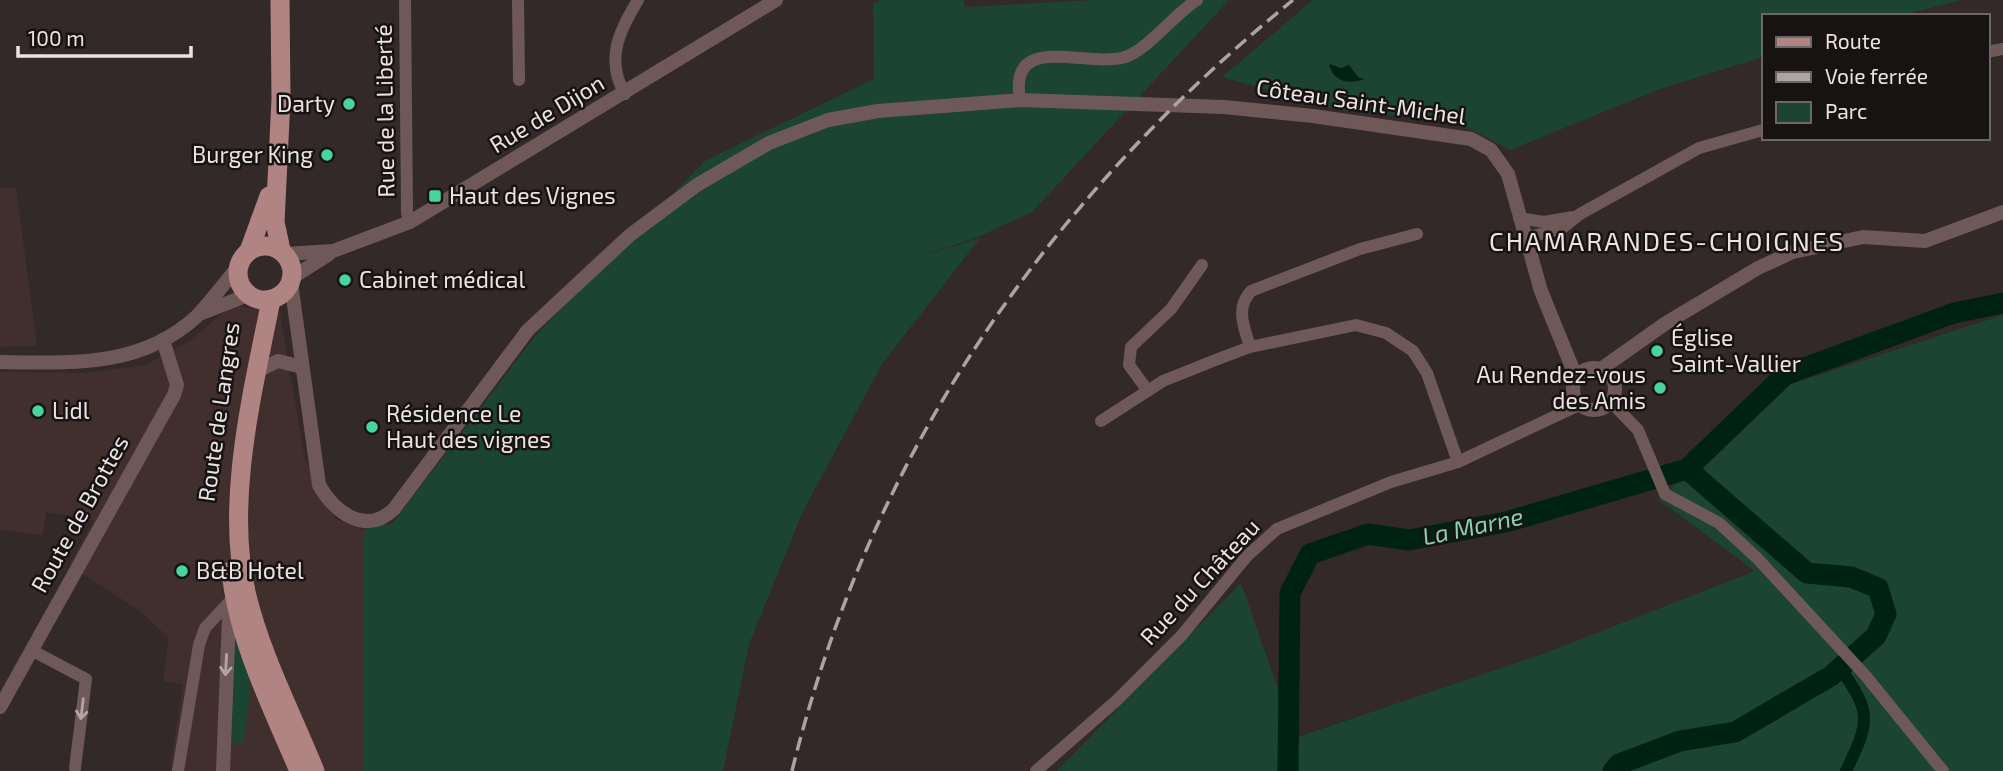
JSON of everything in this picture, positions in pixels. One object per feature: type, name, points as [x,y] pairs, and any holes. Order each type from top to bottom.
[{"type":"main road","points":[[277,167],[262,220],[243,259],[240,284],[273,292],[291,264],[283,252],[275,222],[281,99],[280,0]]},
{"type":"main road","points":[[243,259],[261,245],[283,252]]},
{"type":"main road","name":"Route de Langres","points":[[273,292],[258,370],[241,485],[239,517],[245,583],[258,632],[315,771]]},
{"type":"main road","name":"Route de Langres","points":[[273,292],[231,481],[228,531],[233,598],[262,682],[299,771]]},
{"type":"street","name":"Rue de la Liberté","points":[[405,0],[407,213],[410,222]]},
{"type":"street","points":[[518,0],[519,80]]},
{"type":"street","points":[[625,94],[617,78],[614,54],[638,0]]},
{"type":"street","name":"Rue de Dijon","points":[[197,315],[273,292],[333,251],[410,222],[776,0]]},
{"type":"street","points":[[1020,100],[1017,81],[1019,70],[1027,62],[1058,58],[1127,56],[1197,0]]},
{"type":"street","name":"Côteau Saint-Michel","points":[[302,367],[315,472],[324,494],[347,517],[364,521],[385,518],[528,330],[630,235],[697,185],[769,143],[828,120],[947,104],[1020,100],[1187,106],[1312,116],[1471,139],[1491,150],[1503,163],[1551,320],[1576,377]]},
{"type":"street","points":[[1525,238],[1552,233],[1699,148],[1762,130]]},
{"type":"street","points":[[1611,402],[1592,411],[1579,405],[1572,389],[1576,377],[1587,369],[1601,369],[1666,323],[1758,268],[1793,253],[1863,237],[1925,242],[2003,212]]},
{"type":"street","points":[[1519,218],[1551,222],[1580,215]]},
{"type":"street","points":[[1250,347],[1241,306],[1251,291],[1360,249],[1417,234]]},
{"type":"street","name":"Rue de Dijon","points":[[283,252],[333,251]]},
{"type":"street","points":[[0,362],[109,360],[137,353],[163,340],[197,315],[243,259]]},
{"type":"street","points":[[1148,391],[1129,365],[1131,347],[1171,309],[1202,265]]},
{"type":"street","points":[[258,370],[278,361],[302,367],[295,316],[273,292]]},
{"type":"street","points":[[1101,421],[1182,373],[1250,347],[1356,325],[1386,333],[1413,351],[1427,373],[1458,462]]},
{"type":"street","name":"Route de Brottes","points":[[0,707],[174,395],[177,385],[163,340]]},
{"type":"street","points":[[1601,369],[1614,383],[1611,402]]},
{"type":"street","points":[[1611,402],[1638,430],[1665,494],[1719,523],[1757,558],[1865,675],[1943,771]]},
{"type":"street","name":"Rue du Château","points":[[1036,771],[1116,701],[1182,635],[1247,556],[1277,529],[1391,482],[1458,462],[1579,405]]},
{"type":"street","points":[[223,769],[229,617],[233,598]]},
{"type":"street","points":[[178,771],[199,645],[205,628],[233,598]]},
{"type":"street","points":[[31,650],[86,679],[75,768]]},
{"type":"shaded area","points":[[1329,64],[1341,68],[1349,65],[1358,77],[1364,79],[1353,82],[1342,80],[1334,75]]},
{"type":"shaded area","points":[[0,188],[16,188],[37,346],[0,347]]},
{"type":"shaded area","points":[[233,305],[280,313],[304,455],[322,501],[336,519],[363,530],[363,771],[170,771],[183,685],[163,681],[169,638],[140,611],[69,565],[94,520],[46,512],[43,535],[0,530],[0,372],[85,373],[146,365],[192,339]]},
{"type":"green space","points":[[882,0],[963,0],[965,7],[1097,0],[1229,0],[1032,212],[980,236],[919,257],[980,238],[882,364],[803,511],[749,644],[723,771],[363,771],[363,530],[393,523],[535,336],[705,161],[874,79],[873,3]]},
{"type":"green space","points":[[1313,0],[1962,0],[1907,14],[1762,14],[1762,57],[1660,89],[1510,150],[1455,121],[1338,110],[1222,77]]},
{"type":"green space","points":[[2003,315],[2003,771],[1057,771],[1241,583],[1295,738],[1543,654],[1755,571],[1659,500],[1782,387]]},
{"type":"green space","points":[[232,626],[245,657],[250,683],[243,743],[231,743],[229,671]]},
{"type":"waterway","name":"La Marne","points":[[1613,771],[1619,764],[1680,741],[1735,732],[1831,676],[1876,636],[1886,614],[1878,588],[1851,577],[1807,573],[1687,469],[1785,375],[1954,313],[2003,303]]},
{"type":"waterway","name":"La Marne","points":[[1288,771],[1290,593],[1310,554],[1368,534],[1409,540],[1506,522],[1687,469]]},
{"type":"waterway","points":[[1840,668],[1858,696],[1864,718],[1860,740],[1846,771]]},
{"type":"railway","points":[[792,771],[825,656],[868,546],[919,442],[978,344],[1045,250],[1120,162],[1203,78],[1293,0]]},
{"type":"place","name":"Darty","points":[[349,104]]},
{"type":"place","name":"Burger King","points":[[327,155]]},
{"type":"place","name":"Haut des Vignes","points":[[435,196]]},
{"type":"place","name":"Cabinet médical","points":[[345,280]]},
{"type":"place","name":"Église Saint-Vallier","points":[[1657,351]]},
{"type":"place","name":"Au Rendez-vous des Amis","points":[[1660,388]]},
{"type":"place","name":"Lidl","points":[[38,411]]},
{"type":"place","name":"Résidence Le Haut des vignes","points":[[372,427]]},
{"type":"place","name":"B&B Hotel","points":[[182,571]]},
{"type":"district","name":"CHAMARANDES-CHOIGNES","points":[[1667,242]]}]
